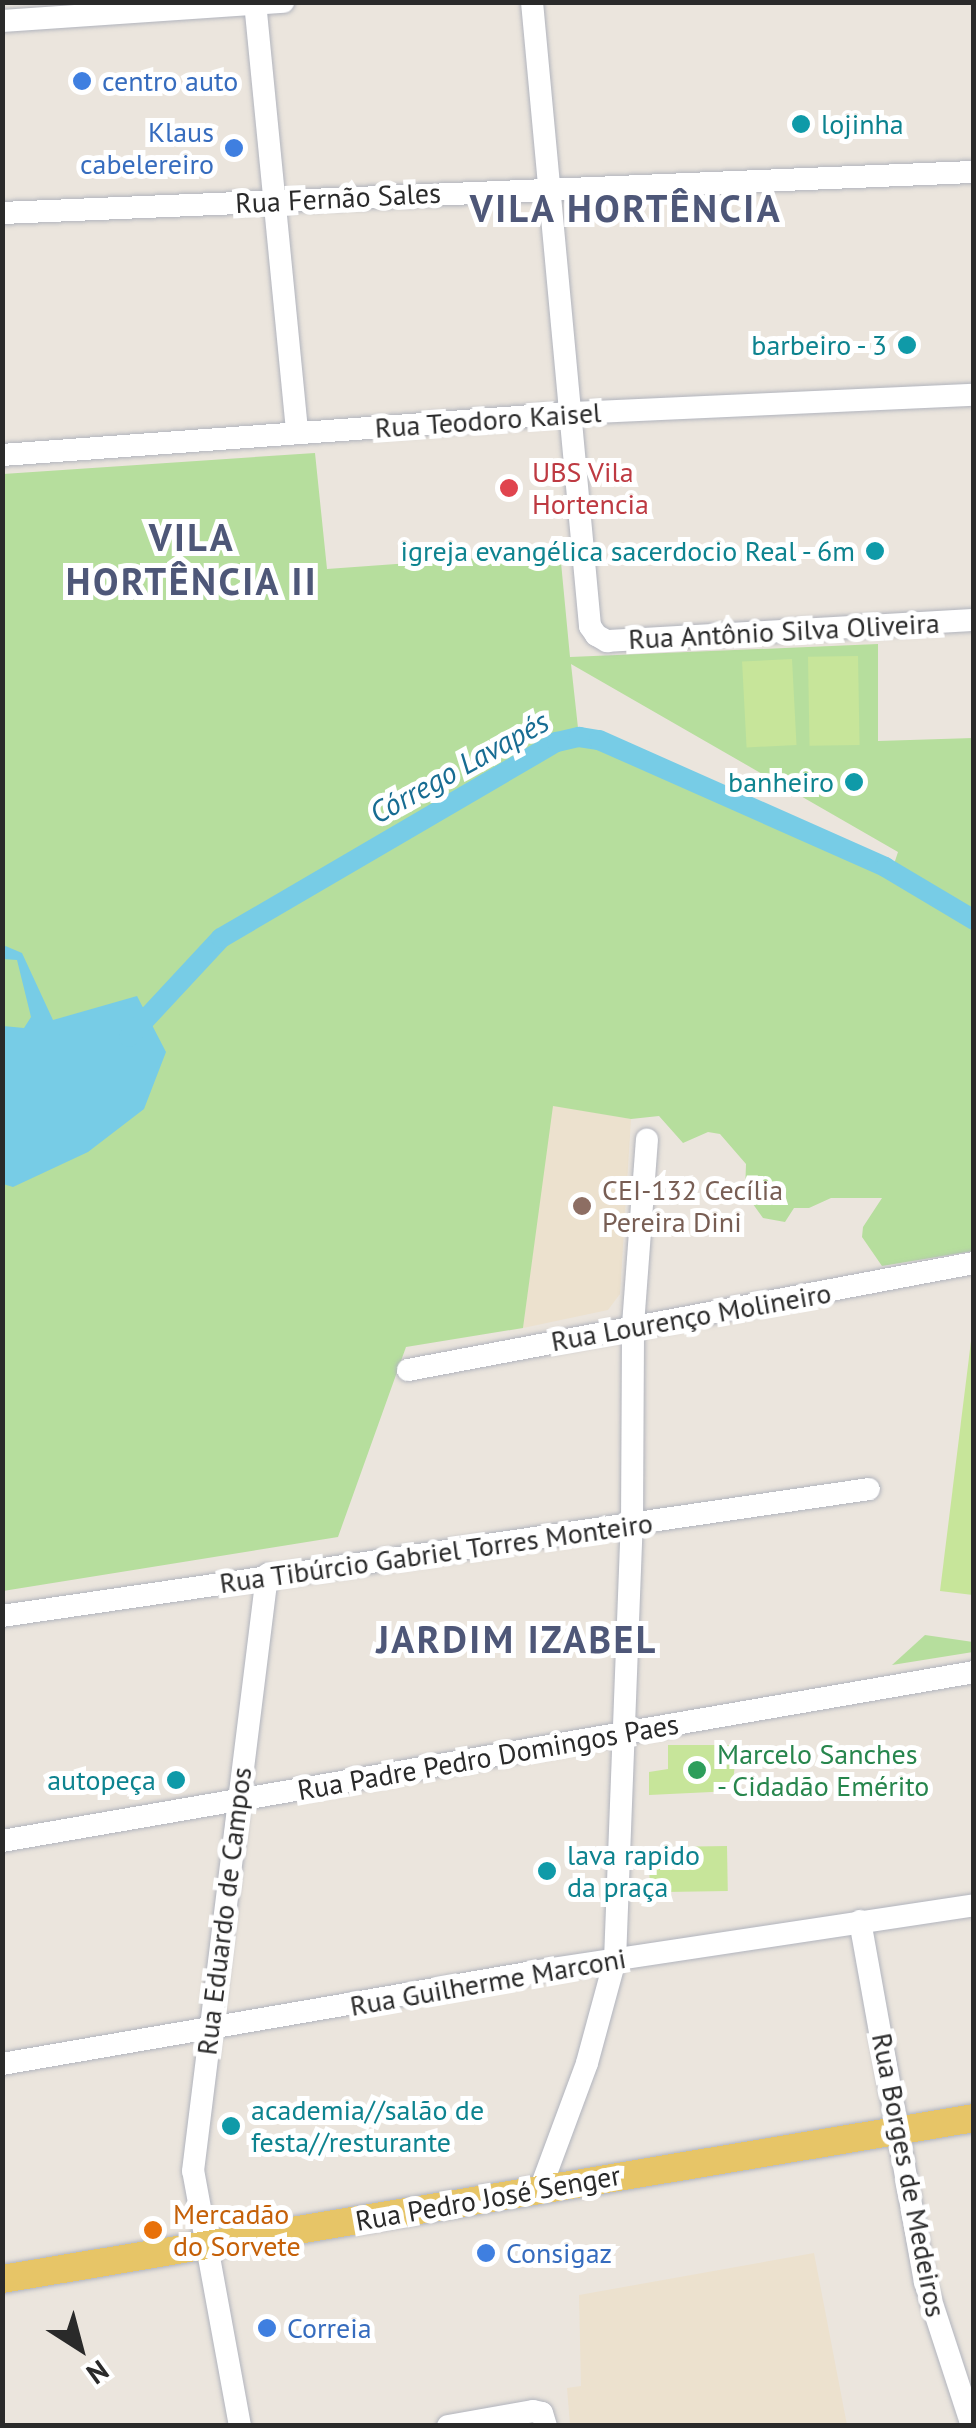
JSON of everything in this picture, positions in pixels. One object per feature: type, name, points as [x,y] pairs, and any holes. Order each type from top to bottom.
[{"type":"main road","name":"Rua Pedro José Senger","points":[[2,2279],[974,2118]]},
{"type":"street","points":[[2,21],[283,2]]},
{"type":"street","points":[[532,2],[573,413]]},
{"type":"street","points":[[255,4],[278,201],[297,434]]},
{"type":"street","name":"Rua Fernão Sales","points":[[2,212],[974,172]]},
{"type":"street","name":"Rua Teodoro Kaisel","points":[[2,455],[573,413],[974,396]]},
{"type":"street","name":"Rua Antônio Silva Oliveira","points":[[573,413],[590,626],[607,641],[974,620]]},
{"type":"street","points":[[540,2187],[587,2063],[615,1960],[632,1526],[633,1326],[646,1140]]},
{"type":"street","name":"Rua Lourenço Molineiro","points":[[408,1370],[974,1263]]},
{"type":"street","name":"Rua Tibúrcio Gabriel Torres Monteiro","points":[[2,1616],[869,1489]]},
{"type":"street","name":"Rua Eduardo de Campos","points":[[240,2426],[193,2171],[207,2030],[267,1575]]},
{"type":"street","name":"Rua Padre Pedro Domingos Paes","points":[[2,1841],[974,1672]]},
{"type":"street","name":"Rua Guilherme Marconi","points":[[2,2064],[615,1960],[974,1905]]},
{"type":"street","name":"Rua Borges de Medeiros","points":[[860,1921],[925,2282],[972,2426]]},
{"type":"street","points":[[448,2426],[544,2419]]},
{"type":"shaded area","name":"CEI-132 Cecília Pereira Dini","points":[[552,1105],[631,1119],[620,1294],[608,1310],[523,1328]]},
{"type":"shaded area","points":[[814,2253],[847,2425],[570,2425],[567,2388],[581,2386],[579,2295]]},
{"type":"green space","points":[[315,453],[327,569],[560,552],[570,657],[878,644],[878,741],[973,738],[973,1251],[882,1266],[862,1237],[863,1227],[882,1198],[831,1198],[809,1208],[794,1208],[785,1222],[763,1218],[745,1193],[746,1164],[720,1134],[708,1132],[683,1143],[659,1116],[631,1119],[553,1106],[523,1328],[406,1347],[338,1537],[3,1591],[3,474]],"holes":[[[571,664],[898,852],[892,870],[599,740],[579,737]]]},
{"type":"green space","points":[[858,656],[860,745],[810,746],[808,657]]},
{"type":"green space","points":[[792,659],[797,745],[747,747],[742,662]]},
{"type":"green space","points":[[974,1326],[973,1595],[940,1591]]},
{"type":"green space","points":[[925,1635],[973,1642],[973,1652],[892,1665]]},
{"type":"green space","name":"Marcelo Sanches - Cidadão Emérito","points":[[668,1745],[737,1745],[732,1791],[649,1795],[649,1772],[668,1769]]},
{"type":"green space","points":[[727,1846],[728,1891],[650,1892],[649,1847]]},
{"type":"water","points":[[3,945],[22,953],[53,1020],[137,996],[166,1052],[144,1109],[88,1152],[13,1187],[3,1184],[3,1026],[24,1028],[31,1017],[17,960],[3,959]]},
{"type":"waterway","name":"Córrego Lavapés","points":[[129,1037],[221,938],[557,742],[579,737],[599,740],[885,867],[974,920]]},
{"type":"place","name":"centro auto","points":[[82,81]]},
{"type":"place","name":"lojinha","points":[[801,124]]},
{"type":"place","name":"Klaus cabelereiro","points":[[234,148]]},
{"type":"place","name":"barbeiro - 3","points":[[907,345]]},
{"type":"place","name":"UBS Vila Hortencia","points":[[509,488]]},
{"type":"place","name":"igreja evangélica sacerdocio Real - 6m","points":[[875,551]]},
{"type":"place","name":"banheiro","points":[[854,782]]},
{"type":"place","name":"CEI-132 Cecília Pereira Dini","points":[[582,1206]]},
{"type":"place","name":"Marcelo Sanches - Cidadão Emérito","points":[[697,1770]]},
{"type":"place","name":"autopeça","points":[[176,1780]]},
{"type":"place","name":"lava rapido da praça","points":[[547,1871]]},
{"type":"place","name":"academia//salão de festa//resturante","points":[[231,2126]]},
{"type":"place","name":"Mercadão do Sorvete","points":[[153,2230]]},
{"type":"place","name":"Consigaz","points":[[486,2253]]},
{"type":"place","name":"Correia","points":[[267,2328]]},
{"type":"district","name":"VILA HORTÊNCIA","points":[[626,208]]},
{"type":"district","name":"VILA HORTÊNCIA II","points":[[192,559]]},
{"type":"district","name":"JARDIM IZABEL","points":[[517,1639]]}]
